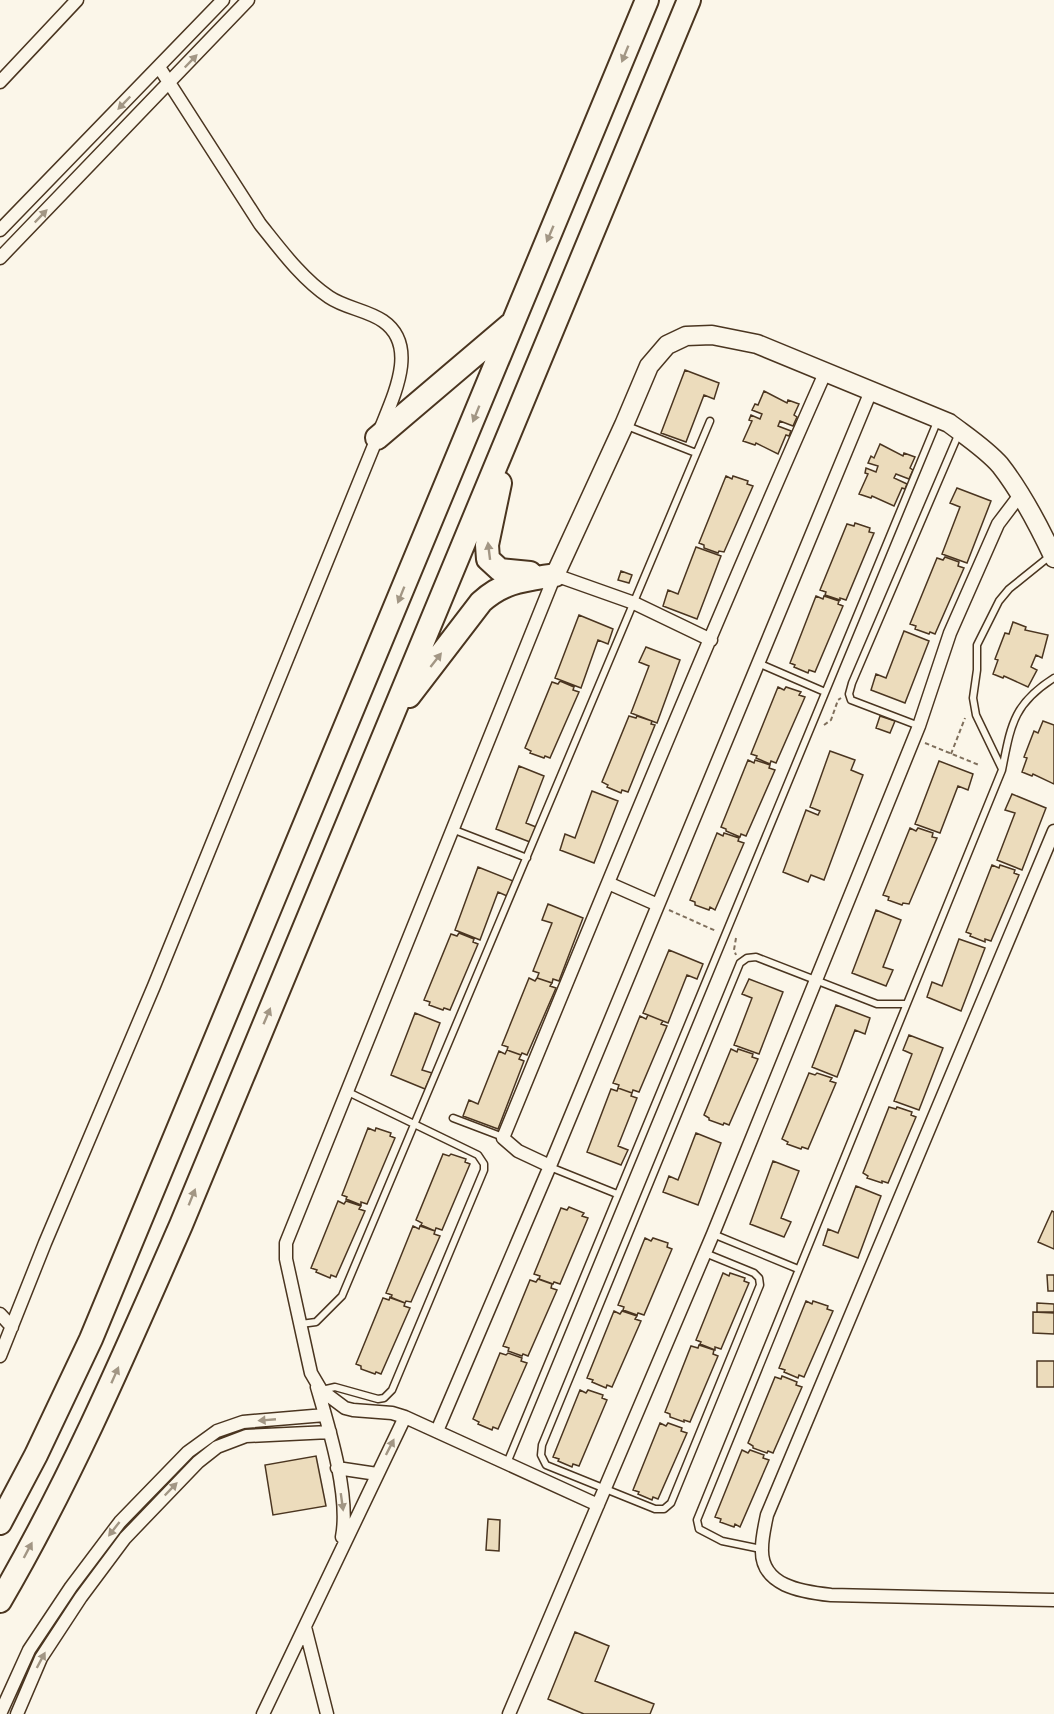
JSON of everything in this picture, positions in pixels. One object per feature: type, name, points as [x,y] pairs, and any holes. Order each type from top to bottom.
[{"type":"highway","points":[[0,1523],[66,1394],[96,1329],[647,0]]},
{"type":"highway","points":[[0,1602],[45,1520],[110,1386],[181,1225],[689,0]]},
{"type":"highway","points":[[377,438],[513,322]]},
{"type":"highway","points":[[511,431],[487,544],[488,559],[500,570],[555,575]]},
{"type":"highway","points":[[388,723],[474,611],[493,591],[514,582],[555,575]]},
{"type":"street","points":[[0,82],[77,0]]},
{"type":"street","points":[[0,230],[223,0]]},
{"type":"street","points":[[0,258],[248,0]]},
{"type":"street","points":[[0,1356],[159,975],[377,438],[402,365],[401,344],[382,320],[339,303],[319,289],[276,245],[260,224],[159,67]]},
{"type":"street","points":[[338,1556],[344,1522],[337,1468],[319,1387],[309,1364],[286,1259],[285,1243],[555,575],[649,366],[666,345],[686,336],[712,335],[757,344],[949,423],[999,464],[1038,525],[1053,556]]},
{"type":"street","points":[[549,1166],[518,1151],[503,1138],[608,883],[825,373]]},
{"type":"street","points":[[437,1431],[871,391]]},
{"type":"street","points":[[509,1714],[713,1234],[914,739],[950,633],[998,524],[1020,495]]},
{"type":"street","points":[[555,575],[634,603],[711,640]]},
{"type":"street","points":[[1054,831],[767,1515],[761,1549],[765,1568],[777,1581],[803,1592],[831,1595],[1054,1600]]},
{"type":"street","points":[[608,883],[658,905]]},
{"type":"street","points":[[0,1314],[12,1327]]},
{"type":"street","points":[[319,1387],[345,1408],[392,1413],[405,1417],[598,1505]]},
{"type":"street","points":[[0,1714],[29,1650],[71,1587],[120,1522],[189,1452],[217,1431],[243,1422],[326,1414]]},
{"type":"street","points":[[263,1714],[405,1417]]},
{"type":"street","points":[[17,1714],[41,1658],[86,1590],[124,1538],[198,1462],[218,1447],[246,1436],[330,1432]]},
{"type":"street","points":[[337,1468],[377,1474]]},
{"type":"street","points":[[305,1627],[327,1714]]},
{"type":"lane","points":[[507,1464],[939,419]]},
{"type":"lane","points":[[301,1324],[316,1323],[342,1296],[710,421]]},
{"type":"lane","points":[[624,425],[696,453]]},
{"type":"lane","points":[[919,726],[851,700],[849,694],[856,672],[960,431]]},
{"type":"lane","points":[[1002,770],[975,715],[973,698],[977,670],[977,645],[999,601],[1009,589],[1053,556]]},
{"type":"lane","points":[[758,663],[825,692]]},
{"type":"lane","points":[[761,1549],[722,1541],[699,1529],[697,1520],[1002,770],[1010,730],[1019,708],[1036,689],[1054,678]]},
{"type":"lane","points":[[452,829],[527,858]]},
{"type":"lane","points":[[705,1253],[754,1273],[759,1278],[760,1285],[670,1503],[664,1509],[655,1509],[546,1465],[541,1455],[542,1445],[740,963],[747,958],[756,957],[877,1004],[906,1004]]},
{"type":"lane","points":[[319,1387],[335,1387],[378,1399],[384,1398],[392,1390],[483,1176],[484,1164],[478,1155],[346,1091]]},
{"type":"lane","points":[[453,1118],[503,1138]]},
{"type":"lane","points":[[549,1166],[617,1194]]},
{"type":"lane","points":[[713,1234],[798,1269]]},
{"type":"path","points":[[810,727],[819,729],[831,720],[838,700],[849,694]]},
{"type":"path","points":[[951,754],[973,698]]},
{"type":"path","points":[[914,739],[979,765]]},
{"type":"path","points":[[658,905],[724,935]]},
{"type":"path","points":[[731,918],[739,922],[734,950],[740,963]]},
{"type":"building","points":[[685,370],[719,383],[714,399],[704,395],[686,442],[661,433]]},
{"type":"building","points":[[764,391],[787,403],[788,400],[799,404],[794,415],[797,417],[793,426],[780,421],[778,426],[791,431],[789,436],[786,435],[778,454],[756,443],[755,445],[743,441],[752,421],[749,420],[751,415],[760,419],[762,414],[752,410],[755,404],[758,405]]},
{"type":"building","points":[[880,444],[903,456],[904,453],[915,457],[910,468],[913,470],[909,479],[896,474],[894,478],[907,484],[905,489],[902,488],[894,506],[872,496],[871,498],[859,494],[868,474],[865,473],[866,468],[876,472],[878,466],[868,463],[871,456],[874,458]]},
{"type":"building","points":[[726,476],[748,481],[747,484],[753,486],[724,552],[719,551],[718,553],[704,548],[704,545],[699,543]]},
{"type":"building","points":[[957,488],[991,501],[967,563],[942,554],[960,507],[950,503]]},
{"type":"building","points":[[855,523],[870,528],[869,532],[874,533],[846,600],[840,598],[840,600],[825,595],[826,592],[820,590],[847,524],[854,526]]},
{"type":"building","points":[[696,547],[721,556],[697,619],[663,606],[668,590],[678,594]]},
{"type":"building","points":[[945,557],[959,562],[958,566],[964,568],[935,634],[930,632],[929,634],[915,629],[916,626],[910,624],[937,558],[943,560]]},
{"type":"building","points":[[621,571],[632,575],[629,583],[618,580]]},
{"type":"building","points":[[816,596],[839,601],[838,604],[843,606],[815,672],[809,670],[808,673],[790,663]]},
{"type":"building","points":[[579,615],[613,629],[608,644],[598,640],[581,688],[555,678]]},
{"type":"building","points":[[1013,622],[1026,627],[1025,630],[1048,635],[1042,658],[1036,655],[1031,667],[1037,670],[1028,687],[1004,676],[1003,678],[993,674],[998,660],[995,659],[1005,633],[1009,634]]},
{"type":"building","points":[[904,631],[929,641],[905,703],[871,690],[876,674],[886,678]]},
{"type":"building","points":[[646,647],[680,660],[657,723],[631,713],[649,666],[639,662]]},
{"type":"building","points":[[560,681],[574,687],[573,690],[579,692],[550,758],[545,756],[544,758],[530,753],[531,751],[525,748],[552,682],[558,684]]},
{"type":"building","points":[[778,687],[801,692],[799,695],[805,697],[776,763],[771,761],[770,764],[751,754]]},
{"type":"building","points":[[629,716],[652,721],[651,724],[655,725],[628,792],[622,790],[621,793],[607,787],[608,785],[602,782]]},
{"type":"building","points":[[880,716],[895,721],[890,733],[876,728]]},
{"type":"building","points":[[1043,721],[1054,725],[1054,784],[1033,774],[1032,776],[1022,772],[1027,758],[1024,757],[1034,731],[1038,733]]},
{"type":"building","points":[[830,751],[855,760],[851,770],[863,775],[824,880],[811,875],[808,882],[783,872],[806,810],[818,815],[820,811],[810,807]]},
{"type":"building","points":[[748,760],[770,765],[769,768],[775,770],[746,836],[741,834],[740,837],[721,827]]},
{"type":"building","points":[[939,761],[973,774],[968,790],[958,786],[940,833],[915,824]]},
{"type":"building","points":[[519,766],[544,776],[526,823],[536,827],[530,842],[496,829]]},
{"type":"building","points":[[592,791],[618,801],[594,863],[560,850],[565,834],[575,838]]},
{"type":"building","points":[[1012,794],[1046,808],[1022,870],[997,860],[1015,813],[1005,810]]},
{"type":"building","points":[[910,828],[933,833],[932,837],[937,838],[909,904],[903,903],[902,905],[888,900],[889,897],[883,895]]},
{"type":"building","points":[[717,833],[739,838],[738,841],[744,843],[715,910],[710,907],[709,910],[695,905],[695,902],[690,900]]},
{"type":"building","points":[[992,865],[1015,870],[1014,873],[1019,875],[991,941],[985,939],[985,942],[966,932]]},
{"type":"building","points":[[478,867],[513,881],[507,896],[498,892],[480,940],[455,930]]},
{"type":"building","points":[[548,904],[583,918],[559,981],[553,979],[552,983],[537,978],[539,973],[533,971],[552,923],[542,920]]},
{"type":"building","points":[[876,910],[901,920],[883,967],[893,970],[886,986],[852,973]]},
{"type":"building","points":[[459,933],[474,939],[473,942],[478,944],[450,1010],[444,1008],[443,1010],[429,1005],[430,1002],[424,1000],[451,934],[457,936]]},
{"type":"building","points":[[959,939],[985,948],[961,1011],[927,997],[932,982],[942,986]]},
{"type":"building","points":[[669,950],[703,964],[697,979],[687,975],[668,1023],[643,1013]]},
{"type":"building","points":[[529,978],[552,983],[550,986],[556,988],[527,1055],[522,1053],[521,1055],[507,1050],[508,1047],[502,1045]]},
{"type":"building","points":[[749,979],[783,992],[759,1054],[734,1045],[752,998],[742,994]]},
{"type":"building","points":[[836,1005],[870,1018],[865,1034],[855,1030],[837,1077],[812,1067]]},
{"type":"building","points":[[415,1013],[440,1023],[422,1070],[432,1073],[425,1089],[391,1075]]},
{"type":"building","points":[[648,1015],[663,1021],[661,1024],[667,1026],[639,1092],[633,1090],[632,1093],[618,1088],[619,1085],[613,1083],[640,1016],[646,1019]]},
{"type":"building","points":[[909,1035],[943,1048],[919,1110],[894,1101],[912,1054],[903,1050]]},
{"type":"building","points":[[731,1049],[753,1054],[752,1057],[758,1059],[729,1125],[724,1123],[723,1125],[709,1120],[704,1115]]},
{"type":"building","points":[[507,1050],[521,1055],[519,1059],[524,1061],[498,1129],[463,1116],[469,1100],[478,1104],[499,1051],[505,1054]]},
{"type":"building","points":[[809,1073],[832,1078],[830,1081],[836,1083],[808,1149],[802,1147],[801,1149],[787,1144],[788,1142],[782,1139]]},
{"type":"building","points":[[618,1088],[632,1093],[631,1096],[637,1098],[618,1146],[628,1150],[621,1165],[587,1152],[611,1089],[617,1091]]},
{"type":"building","points":[[889,1107],[912,1112],[911,1115],[916,1117],[888,1183],[882,1181],[882,1183],[867,1178],[868,1176],[863,1173]]},
{"type":"building","points":[[368,1128],[391,1133],[390,1136],[395,1138],[367,1204],[361,1202],[361,1205],[342,1195]]},
{"type":"building","points":[[696,1133],[721,1143],[698,1205],[663,1192],[669,1176],[678,1180]]},
{"type":"building","points":[[443,1154],[466,1159],[465,1162],[470,1164],[442,1230],[436,1228],[435,1231],[421,1225],[422,1223],[416,1220]]},
{"type":"building","points":[[773,1161],[799,1171],[781,1218],[791,1222],[784,1237],[750,1224]]},
{"type":"building","points":[[856,1186],[881,1196],[858,1258],[823,1245],[828,1229],[838,1233]]},
{"type":"building","points":[[338,1201],[361,1206],[359,1209],[365,1211],[336,1277],[331,1275],[330,1278],[311,1268]]},
{"type":"building","points":[[569,1207],[584,1213],[582,1216],[588,1218],[560,1284],[554,1282],[553,1284],[539,1279],[540,1276],[534,1274],[561,1208],[567,1210]]},
{"type":"building","points":[[1052,1211],[1054,1212],[1054,1249],[1038,1242]]},
{"type":"building","points":[[413,1226],[435,1231],[434,1234],[440,1236],[411,1302],[406,1301],[405,1303],[391,1298],[392,1295],[386,1293]]},
{"type":"building","points":[[645,1238],[668,1243],[667,1247],[672,1249],[644,1315],[638,1313],[637,1315],[623,1310],[624,1307],[618,1305]]},
{"type":"building","points":[[723,1273],[745,1278],[744,1281],[749,1283],[721,1349],[715,1347],[715,1350],[696,1340]]},
{"type":"building","points":[[1047,1275],[1054,1275],[1054,1291],[1048,1291]]},
{"type":"building","points":[[538,1279],[552,1284],[551,1288],[557,1290],[528,1356],[523,1354],[522,1356],[508,1351],[509,1348],[503,1346],[530,1280],[536,1282]]},
{"type":"building","points":[[390,1297],[405,1303],[404,1306],[410,1308],[381,1374],[376,1372],[375,1374],[361,1369],[361,1366],[356,1364],[383,1298],[389,1300]]},
{"type":"building","points":[[806,1301],[828,1306],[827,1309],[833,1311],[804,1377],[799,1375],[798,1378],[779,1368]]},
{"type":"building","points":[[1037,1303],[1054,1304],[1054,1312],[1037,1312]]},
{"type":"building","points":[[614,1311],[637,1316],[635,1319],[641,1321],[612,1387],[607,1385],[606,1388],[587,1378]]},
{"type":"building","points":[[1033,1312],[1054,1313],[1054,1334],[1033,1333]]},
{"type":"building","points":[[699,1345],[714,1350],[713,1354],[718,1356],[690,1422],[684,1420],[684,1422],[670,1417],[670,1414],[665,1412],[691,1346],[698,1348]]},
{"type":"building","points":[[500,1353],[522,1358],[521,1361],[527,1363],[498,1429],[493,1427],[492,1430],[478,1424],[479,1422],[473,1419]]},
{"type":"building","points":[[1037,1361],[1054,1361],[1054,1387],[1037,1387]]},
{"type":"building","points":[[782,1376],[797,1382],[796,1385],[802,1387],[773,1453],[768,1451],[767,1453],[753,1448],[748,1443],[775,1377],[781,1379]]},
{"type":"building","points":[[580,1390],[603,1395],[602,1398],[607,1400],[579,1466],[573,1464],[572,1467],[553,1457]]},
{"type":"building","points":[[660,1423],[682,1428],[681,1431],[687,1433],[658,1499],[653,1497],[652,1500],[633,1490]]},
{"type":"building","points":[[742,1450],[764,1455],[763,1458],[769,1460],[740,1527],[735,1524],[734,1527],[720,1522],[721,1519],[715,1517]]},
{"type":"building","points":[[316,1456],[326,1506],[273,1515],[265,1465]]},
{"type":"building","points":[[488,1519],[500,1520],[499,1551],[486,1550]]},
{"type":"building","points":[[575,1632],[609,1646],[595,1681],[654,1704],[650,1714],[584,1714],[548,1699]]}]
